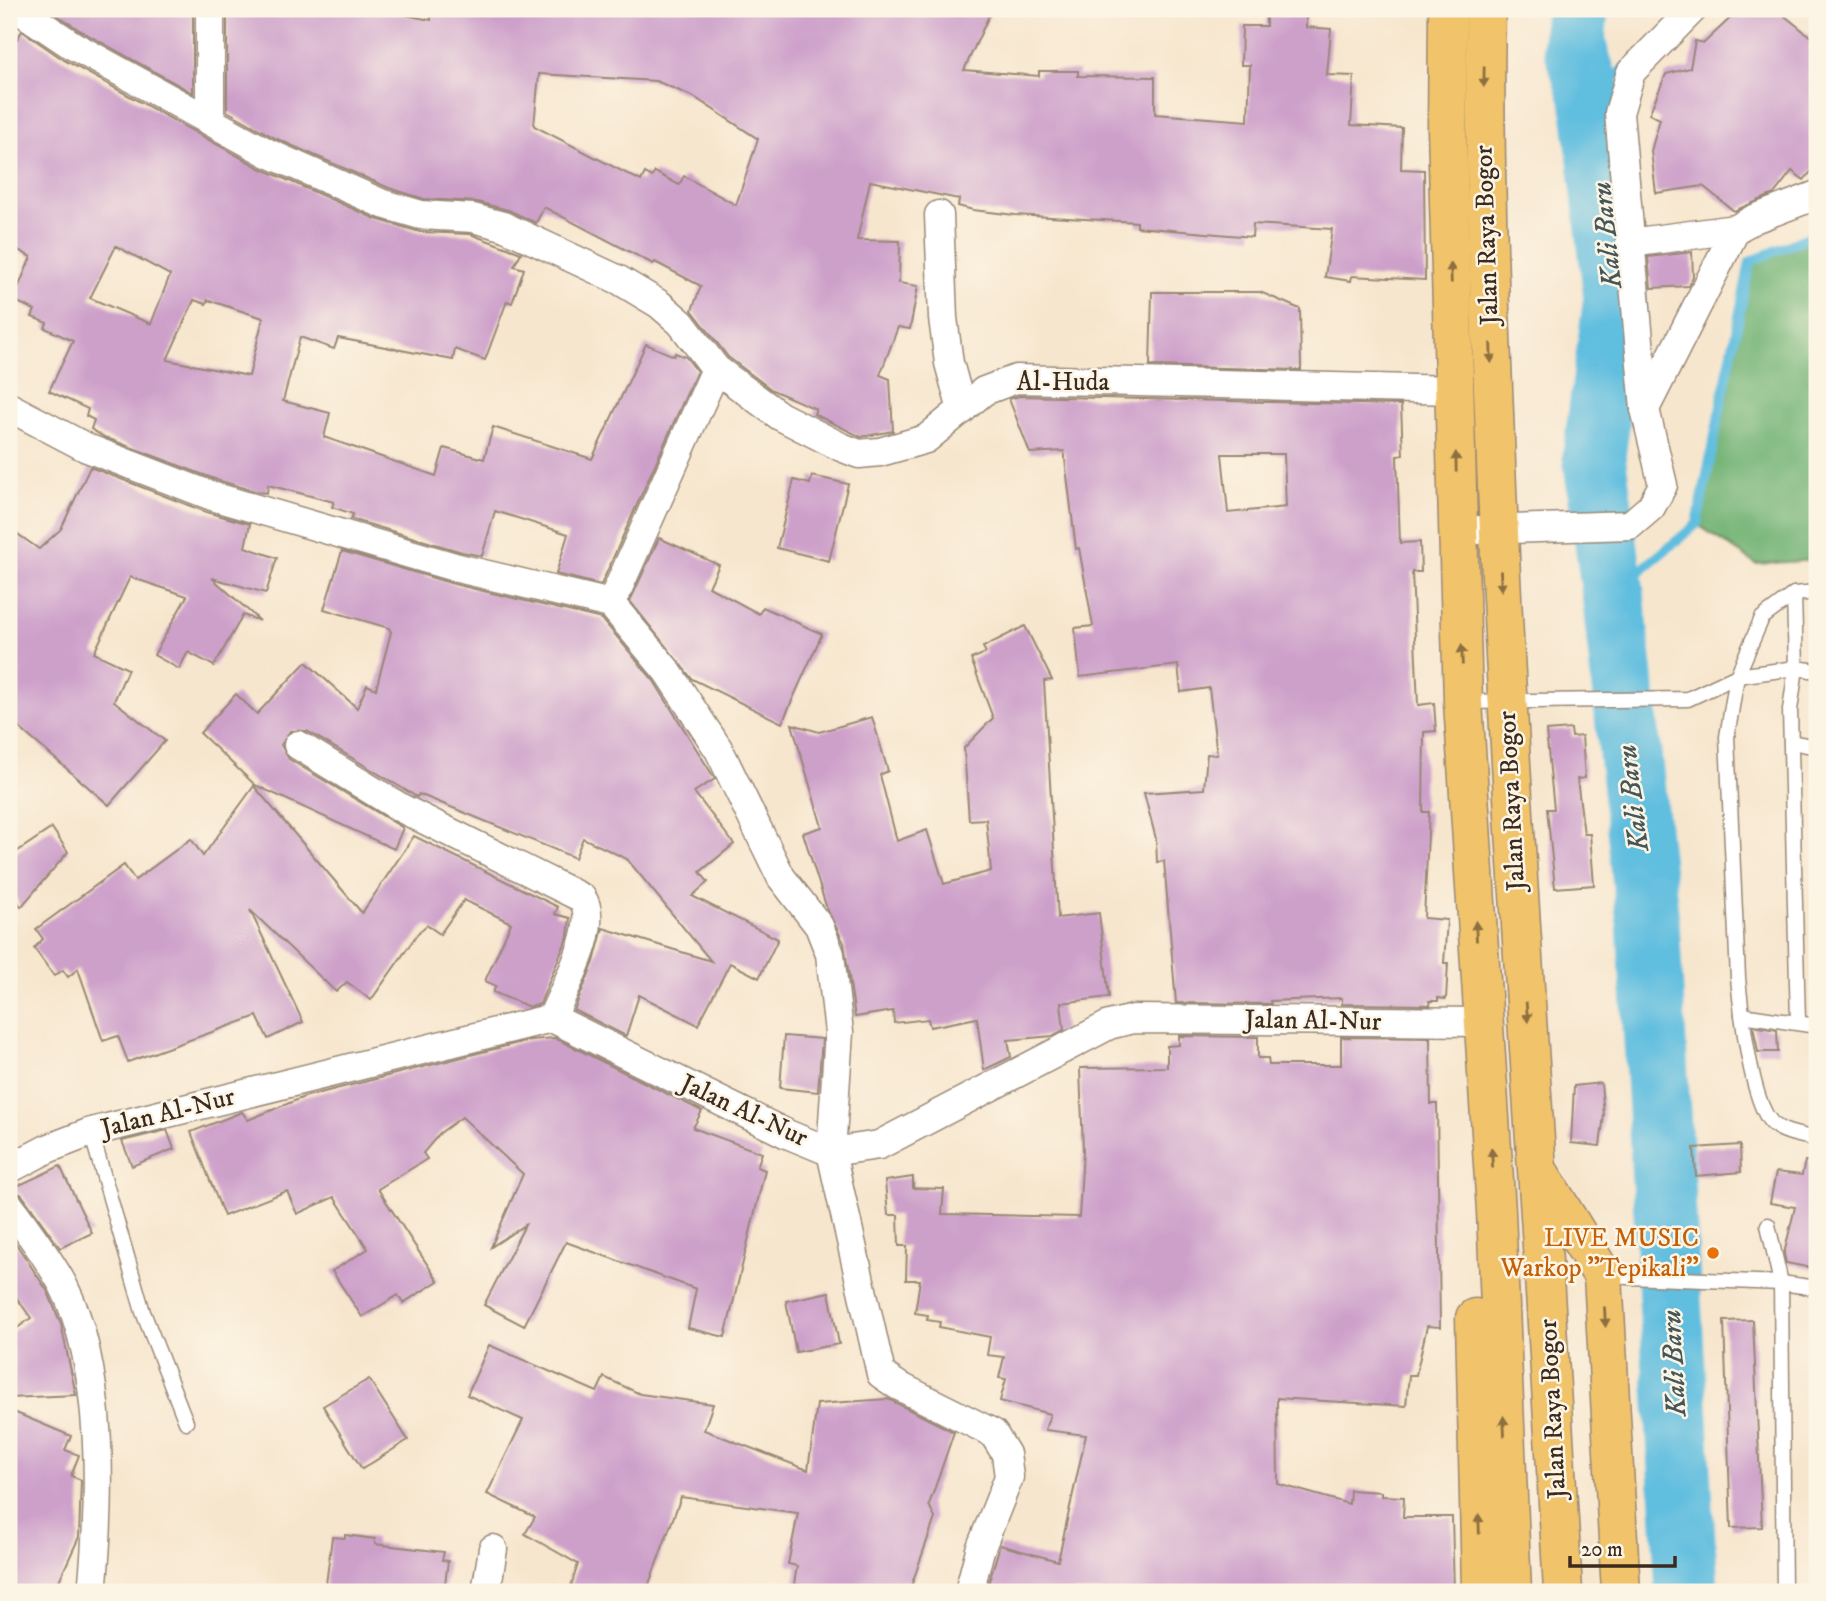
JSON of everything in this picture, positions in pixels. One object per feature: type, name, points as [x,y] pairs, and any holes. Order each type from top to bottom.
[{"type":"highway","name":"Jalan Raya Bogor","points":[[1448,9],[1447,130],[1463,702],[1481,1022],[1496,1211],[1512,1592]]},
{"type":"highway","name":"Jalan Raya Bogor","points":[[1486,9],[1483,149],[1506,700],[1517,895],[1532,1069],[1563,1592]]},
{"type":"highway","points":[[1485,1068],[1532,1069]]},
{"type":"highway","points":[[1537,1170],[1617,1275],[1621,1592]]},
{"type":"highway","points":[[1481,1592],[1474,1367],[1475,1278],[1496,1211]]},
{"type":"street","name":"Al-Huda","points":[[18,9],[72,45],[268,153],[383,204],[437,218],[489,221],[619,279],[659,304],[681,323],[716,369],[780,416],[859,453],[902,448],[926,439],[984,391],[1016,379],[1455,390]]},
{"type":"street","points":[[210,9],[211,120]]},
{"type":"street","points":[[1457,531],[1630,525],[1651,507],[1663,485],[1645,410],[1619,113],[1631,72],[1693,9]]},
{"type":"street","points":[[1630,243],[1736,229],[1754,219],[1817,195]]},
{"type":"street","points":[[940,215],[943,318],[949,363],[961,410]]},
{"type":"street","points":[[1645,410],[1736,229]]},
{"type":"street","points":[[611,604],[716,369]]},
{"type":"street","points":[[9,407],[88,448],[212,496],[458,568],[611,604],[667,671],[712,738],[780,877],[819,926],[830,954],[839,1032],[831,1152],[881,1374],[897,1385],[993,1433],[1006,1454],[1009,1477],[979,1550],[970,1592]]},
{"type":"street","points":[[298,745],[401,808],[582,898],[589,908],[589,927],[552,1018]]},
{"type":"street","name":"Jalan Al-Nur","points":[[10,1168],[47,1149],[91,1132],[552,1018],[787,1134],[831,1152],[879,1145],[1109,1025],[1133,1019],[1481,1022]]},
{"type":"street","points":[[9,1205],[35,1239],[64,1287],[80,1335],[96,1428],[100,1491],[92,1592]]},
{"type":"street","points":[[486,1592],[493,1549]]},
{"type":"lane","points":[[1817,592],[1794,594],[1762,618],[1737,676],[1727,737],[1742,1015],[1761,1111],[1774,1126],[1817,1139]]},
{"type":"lane","points":[[1794,594],[1796,668],[1790,710],[1798,1022]]},
{"type":"lane","points":[[1463,702],[1688,699],[1737,676],[1796,668],[1817,671]]},
{"type":"lane","points":[[1791,742],[1817,747]]},
{"type":"lane","points":[[1742,1015],[1817,1026]]},
{"type":"lane","points":[[91,1132],[143,1312],[186,1422]]},
{"type":"lane","points":[[1768,1225],[1781,1283],[1784,1592]]},
{"type":"lane","points":[[1617,1275],[1781,1283],[1817,1288]]},
{"type":"green space","points":[[1817,233],[1817,560],[1756,564],[1697,524],[1750,262]]},
{"type":"building","points":[[48,9],[193,9],[193,93],[81,31]]},
{"type":"building","points":[[227,9],[374,9],[431,20],[431,9],[992,9],[964,70],[1039,76],[1039,71],[1078,71],[1078,76],[1155,77],[1155,114],[1248,121],[1250,65],[1241,65],[1242,26],[1266,26],[1266,9],[1306,9],[1306,27],[1331,29],[1327,75],[1354,76],[1351,125],[1402,128],[1401,169],[1424,170],[1425,280],[1352,276],[1351,281],[1325,277],[1332,229],[1253,224],[1252,237],[1137,227],[1137,222],[1015,215],[973,210],[958,206],[959,199],[870,181],[857,240],[900,241],[899,283],[918,286],[910,329],[898,327],[880,375],[890,379],[893,431],[861,437],[814,414],[816,409],[772,390],[728,357],[692,310],[701,286],[655,262],[653,264],[544,207],[536,223],[508,210],[477,202],[424,199],[389,188],[275,138],[227,111]],"holes":[[[539,74],[656,81],[694,97],[758,139],[736,205],[684,176],[679,185],[655,172],[652,177],[645,173],[641,181],[534,126]]]},
{"type":"building","points":[[1740,9],[1776,9],[1817,42],[1817,165],[1804,180],[1792,171],[1774,194],[1734,211],[1703,186],[1656,193],[1651,151],[1660,119],[1649,114],[1666,74],[1690,68],[1695,41],[1704,43]]},
{"type":"building","points":[[22,31],[64,60],[260,168],[376,219],[420,232],[470,234],[521,253],[514,266],[524,269],[512,303],[507,301],[485,360],[455,349],[453,360],[338,338],[334,349],[300,337],[283,401],[330,413],[324,437],[436,476],[444,448],[484,459],[493,427],[592,459],[646,344],[674,356],[675,353],[686,357],[697,371],[601,585],[556,574],[568,534],[495,511],[482,556],[462,552],[351,519],[353,514],[332,507],[334,502],[268,485],[267,493],[217,480],[104,437],[91,429],[94,420],[86,416],[88,409],[49,391],[73,341],[45,328],[47,323],[32,317],[35,310],[13,300],[31,257],[9,245],[9,52]],"holes":[[[116,246],[170,275],[151,324],[90,298]],[[194,300],[206,304],[208,300],[263,318],[249,376],[167,360]]]},
{"type":"building","points":[[1692,252],[1693,276],[1689,286],[1651,288],[1648,257]]},
{"type":"building","points":[[1152,292],[1260,292],[1300,309],[1301,370],[1150,366]]},
{"type":"building","points":[[1019,396],[1401,405],[1403,455],[1397,456],[1400,543],[1420,542],[1421,572],[1412,572],[1418,705],[1434,703],[1436,731],[1424,732],[1423,812],[1429,812],[1424,918],[1447,920],[1444,963],[1448,963],[1446,999],[1429,1001],[1430,1005],[1342,1004],[1342,998],[1270,1001],[1271,1004],[1176,1003],[1164,861],[1157,862],[1156,839],[1144,793],[1204,789],[1207,754],[1217,755],[1209,688],[1181,692],[1178,665],[1080,677],[1075,628],[1093,626],[1079,548],[1076,549],[1064,451],[1030,453],[1009,399]],"holes":[[[1222,454],[1284,454],[1286,507],[1228,513]]]},
{"type":"building","points":[[90,467],[206,512],[250,524],[245,547],[277,558],[266,593],[212,578],[260,621],[243,615],[214,666],[188,652],[179,669],[154,655],[187,596],[130,577],[94,653],[128,669],[114,701],[165,741],[109,805],[9,719],[9,528],[39,549],[61,529]]},
{"type":"building","points":[[812,476],[848,484],[829,561],[777,548],[794,480],[810,484]]},
{"type":"building","points":[[659,538],[719,565],[709,587],[759,614],[763,607],[822,634],[782,723],[692,679],[630,601]]},
{"type":"building","points":[[342,551],[454,584],[602,619],[654,681],[715,779],[694,792],[734,844],[700,872],[708,882],[692,896],[778,939],[759,978],[730,963],[698,1025],[639,995],[626,1036],[574,1010],[594,962],[603,928],[711,961],[627,859],[583,838],[575,858],[419,794],[417,797],[307,731],[290,731],[281,745],[289,759],[403,828],[394,849],[255,785],[200,733],[236,694],[257,714],[306,662],[357,708],[367,685],[376,689],[391,632],[389,628],[324,609]]},
{"type":"building","points":[[1025,626],[1052,680],[1044,681],[1058,918],[1099,913],[1109,997],[1061,1003],[1064,1030],[1053,1036],[1008,1040],[1011,1057],[984,1070],[977,1018],[930,1027],[928,1019],[894,1023],[893,1011],[855,1017],[844,943],[827,909],[803,833],[822,827],[792,724],[819,732],[872,717],[888,771],[880,775],[897,841],[927,830],[944,884],[991,871],[986,819],[969,820],[964,748],[993,718],[971,659],[986,653],[983,647]]},
{"type":"building","points":[[1571,729],[1572,737],[1582,736],[1585,778],[1577,779],[1584,834],[1590,834],[1594,885],[1555,888],[1547,809],[1554,809],[1546,731]]},
{"type":"building","points":[[254,786],[362,913],[414,836],[558,907],[555,914],[570,918],[568,936],[540,1004],[529,1007],[493,992],[496,986],[485,981],[511,923],[464,900],[440,934],[427,925],[419,932],[371,1000],[347,982],[336,992],[250,910],[303,1022],[268,1039],[257,1016],[128,1062],[118,1036],[103,1041],[78,969],[68,977],[63,970],[54,976],[34,948],[43,939],[36,929],[124,865],[135,880],[191,839],[203,856]]},
{"type":"building","points":[[52,828],[68,852],[21,907],[9,887],[9,857]]},
{"type":"building","points":[[1753,1026],[1777,1030],[1778,1052],[1758,1052]]},
{"type":"building","points":[[784,1036],[822,1039],[818,1092],[780,1088]]},
{"type":"building","points":[[1179,1036],[1258,1037],[1258,1058],[1268,1058],[1269,1065],[1341,1065],[1341,1037],[1430,1038],[1431,1104],[1437,1104],[1440,1327],[1427,1326],[1416,1375],[1409,1375],[1406,1406],[1277,1398],[1278,1484],[1349,1504],[1350,1490],[1381,1492],[1381,1496],[1404,1497],[1403,1517],[1452,1517],[1454,1592],[986,1592],[1000,1545],[1058,1561],[1086,1435],[1045,1430],[1050,1414],[1000,1401],[1006,1379],[999,1378],[1004,1357],[987,1355],[990,1337],[939,1327],[940,1322],[927,1320],[928,1315],[915,1313],[920,1280],[906,1280],[907,1246],[899,1246],[898,1215],[888,1215],[885,1181],[913,1177],[913,1188],[944,1189],[942,1214],[1079,1217],[1083,1151],[1080,1068],[1167,1067],[1167,1046],[1179,1045]]},
{"type":"building","points":[[555,1038],[702,1111],[693,1128],[762,1153],[757,1167],[765,1170],[725,1337],[688,1328],[696,1289],[566,1242],[524,1326],[484,1305],[525,1225],[491,1247],[523,1174],[462,1117],[440,1133],[423,1153],[427,1159],[378,1189],[438,1281],[403,1303],[398,1295],[362,1317],[332,1271],[368,1249],[334,1197],[297,1214],[287,1191],[224,1216],[191,1132],[242,1112],[248,1120],[304,1097],[530,1040]]},
{"type":"building","points":[[1601,1083],[1604,1115],[1600,1146],[1571,1143],[1574,1086]]},
{"type":"building","points":[[167,1130],[174,1149],[132,1166],[122,1141]]},
{"type":"building","points":[[1740,1145],[1741,1172],[1696,1176],[1694,1148]]},
{"type":"building","points":[[1805,1161],[1817,1162],[1817,1269],[1786,1263],[1784,1254],[1795,1207],[1770,1203],[1776,1172],[1802,1175]]},
{"type":"building","points":[[60,1166],[92,1233],[60,1248],[22,1195],[11,1189]]},
{"type":"building","points":[[9,1233],[48,1292],[61,1324],[76,1395],[9,1398],[9,1334],[31,1318],[9,1287]]},
{"type":"building","points":[[829,1292],[839,1344],[796,1352],[786,1301]]},
{"type":"building","points":[[1753,1320],[1762,1527],[1731,1528],[1724,1321]]},
{"type":"building","points":[[489,1345],[597,1392],[604,1377],[640,1394],[713,1404],[704,1430],[808,1470],[817,1404],[888,1399],[954,1432],[929,1505],[935,1518],[909,1592],[802,1592],[803,1586],[794,1584],[797,1566],[788,1564],[798,1513],[681,1497],[646,1592],[569,1592],[578,1564],[525,1534],[535,1517],[487,1494],[523,1420],[467,1395]]},
{"type":"building","points":[[369,1379],[408,1440],[362,1469],[323,1406]]},
{"type":"building","points":[[9,1410],[71,1436],[65,1450],[79,1455],[71,1476],[81,1480],[79,1537],[54,1592],[9,1592]]},
{"type":"building","points":[[345,1535],[375,1539],[375,1544],[444,1552],[442,1560],[448,1561],[444,1592],[325,1592],[332,1537],[345,1538]]},
{"type":"waterway","name":"Kali Baru","points":[[1577,9],[1574,44],[1592,100],[1615,297],[1594,456],[1613,593],[1648,922],[1687,1592]]},
{"type":"waterway","points":[[1592,100],[1624,68]]},
{"type":"waterway","points":[[1613,593],[1697,524],[1750,262],[1817,233]]},
{"type":"place","name":"LIVE MUSIC Warkop \"Tepikali\"","points":[[1713,1253]]}]
